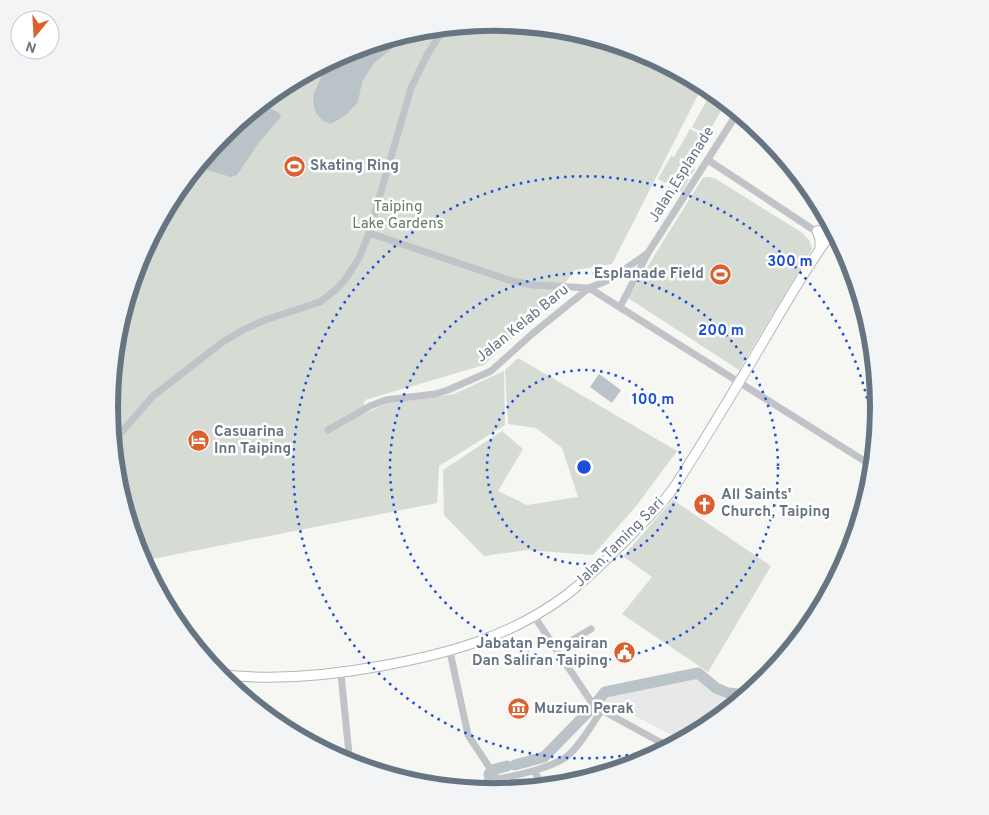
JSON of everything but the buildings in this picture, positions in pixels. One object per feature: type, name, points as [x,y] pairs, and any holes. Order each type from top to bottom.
[{"type":"main road","points":[[820,249],[820,239],[817,231],[826,230]]},
{"type":"main road","name":"Jalan Taming Sari","points":[[231,676],[287,677],[341,674],[409,662],[450,652],[494,636],[534,616],[564,597],[586,579],[674,488],[828,238]]},
{"type":"street","points":[[119,435],[153,396],[224,341],[244,329],[265,320],[320,302],[345,280],[354,266],[369,233],[410,88],[427,55],[441,35]]},
{"type":"street","name":"Jalan Esplanade","points":[[620,307],[648,253],[734,118]]},
{"type":"street","points":[[708,160],[832,241]]},
{"type":"street","points":[[369,233],[512,281],[533,285],[590,288]]},
{"type":"street","name":"Jalan Esplanade","points":[[590,288],[611,279],[648,253]]},
{"type":"street","name":"Jalan Kelab Baru","points":[[328,430],[370,406],[386,400],[434,394],[448,390],[491,371],[532,334],[590,288],[867,463]]},
{"type":"street","points":[[534,616],[590,702],[601,711],[663,744]]},
{"type":"street","points":[[557,649],[591,629]]},
{"type":"street","points":[[450,652],[468,735],[499,784]]},
{"type":"street","points":[[341,674],[349,754]]},
{"type":"street","points":[[496,779],[534,771],[566,758],[588,732],[601,711]]},
{"type":"street","points":[[534,771],[540,781]]},
{"type":"shaded area","points":[[397,44],[374,63],[362,82],[358,102],[346,115],[331,124],[323,121],[316,113],[314,107],[313,96],[323,73],[374,51]]},
{"type":"shaded area","points":[[268,107],[279,113],[281,117],[260,141],[237,175],[231,177],[204,169],[228,141],[265,109]]},
{"type":"shaded area","points":[[599,374],[621,390],[612,403],[590,387]]},
{"type":"shaded area","points":[[698,673],[716,688],[739,693],[704,720],[676,737],[605,701],[614,692]]},
{"type":"green space","name":"Taiping Lake Gardens","points":[[494,31],[544,34],[568,38],[615,51],[661,70],[683,82],[699,92],[612,264],[575,270],[548,305],[484,365],[365,400],[361,415],[386,404],[454,394],[504,371],[505,425],[439,466],[437,503],[151,559],[138,528],[125,481],[119,432],[119,383],[125,334],[138,287],[157,241],[169,219],[196,178],[212,159],[228,141],[265,109],[328,70],[374,51],[397,44],[445,34],[470,32]]},
{"type":"green space","points":[[708,98],[723,108],[707,135],[692,127]]},
{"type":"green space","points":[[690,129],[706,137],[690,166],[695,169],[682,192],[658,179],[671,156],[674,157]]},
{"type":"green space","name":"Esplanade Field","points":[[705,177],[716,179],[801,232],[808,239],[812,249],[739,370],[628,298]]},
{"type":"green space","points":[[518,358],[677,451],[637,505],[593,555],[527,550],[484,556],[444,515],[443,470],[502,431],[523,449],[498,491],[527,505],[578,497],[562,448],[536,428],[508,424],[505,370]]},
{"type":"green space","points":[[673,500],[771,566],[708,672],[622,614],[652,577],[623,556]]},
{"type":"waterway","points":[[597,702],[605,692],[698,673],[716,688],[728,693],[738,694]]},
{"type":"waterway","points":[[515,765],[544,757],[592,708]]},
{"type":"waterway","points":[[492,770],[507,766]]},
{"type":"waterway","points":[[489,774],[491,784]]},
{"type":"place","name":"Skating Ring","points":[[294,166]]},
{"type":"place","name":"Esplanade Field","points":[[720,274]]},
{"type":"place","name":"Casuarina Inn Taiping","points":[[198,441]]},
{"type":"place","name":"All Saints' Church, Taiping","points":[[705,504]]},
{"type":"place","name":"Jabatan Pengairan Dan Saliran Taiping","points":[[624,653]]},
{"type":"place","name":"Muzium Perak","points":[[518,709]]}]
